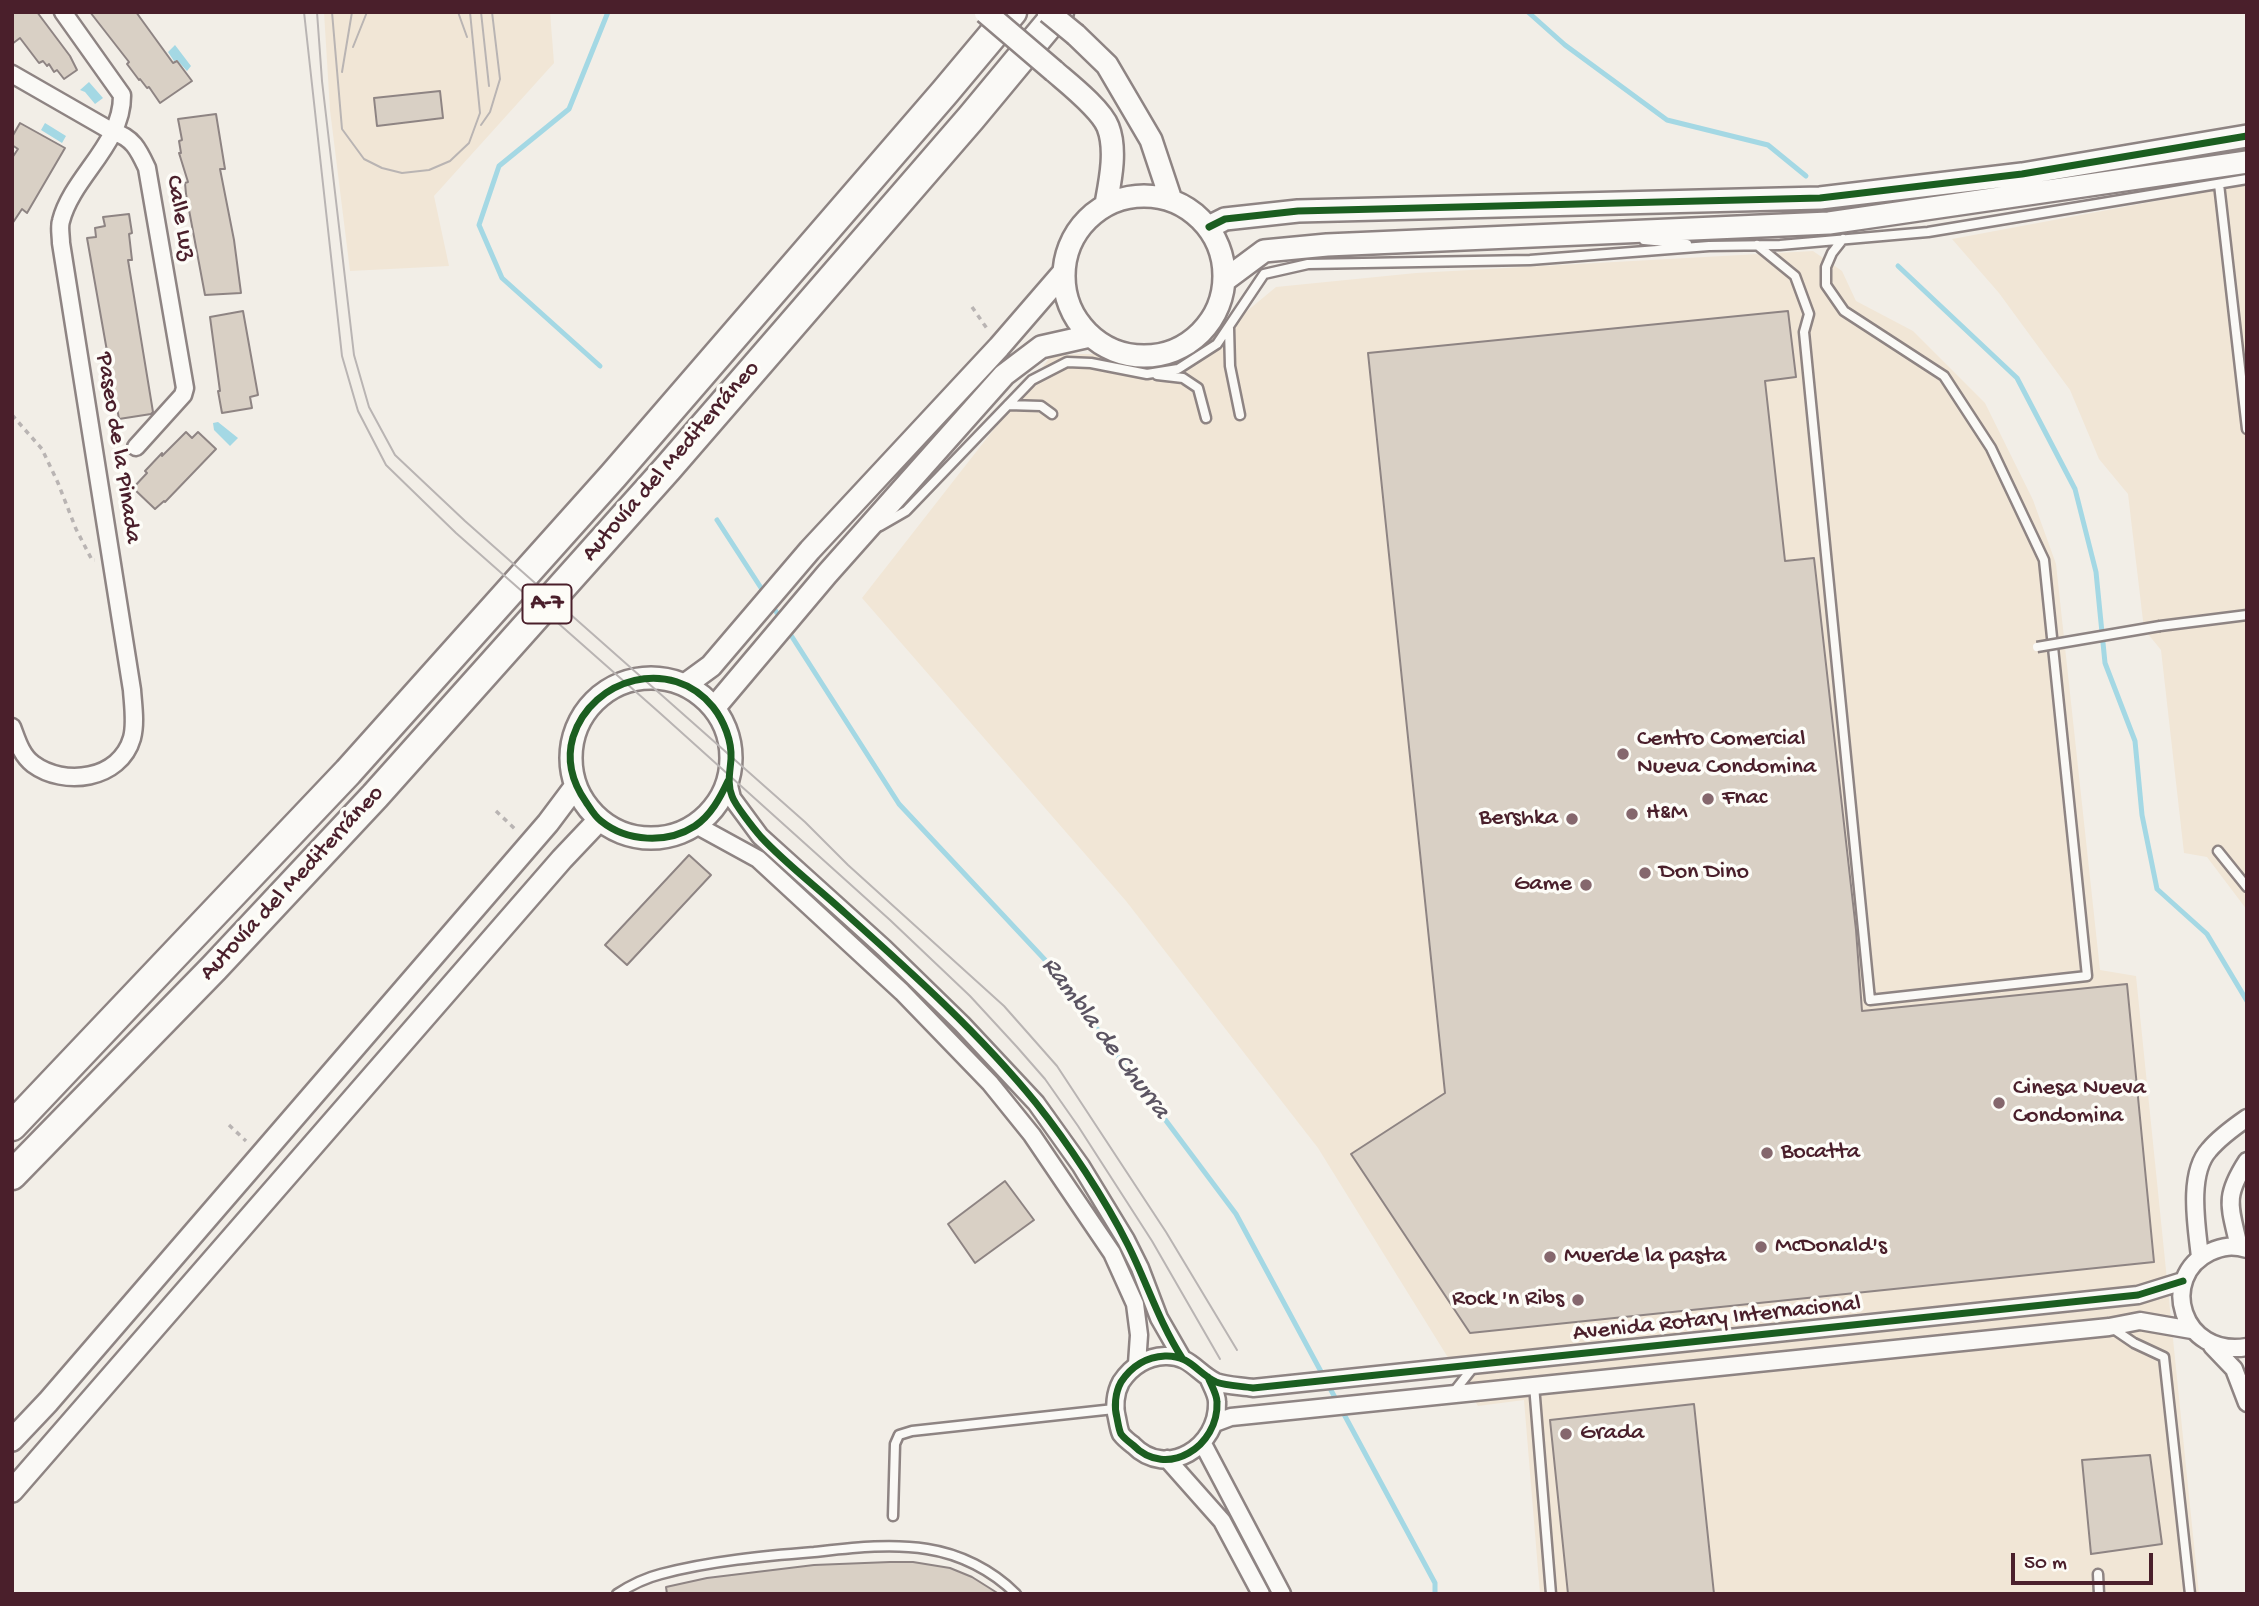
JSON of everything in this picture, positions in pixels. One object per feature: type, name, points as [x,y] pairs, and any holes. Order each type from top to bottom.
[{"type":"highway","name":"Autovía del Mediterráneo","points":[[12,1126],[330,792],[467,640],[613,477],[1012,12]]},
{"type":"highway","name":"Autovía del Mediterráneo","points":[[12,1175],[214,968],[375,796],[668,468],[971,118],[1059,12]]},
{"type":"street","points":[[12,74],[113,132],[122,109],[122,95],[64,12]]},
{"type":"street","points":[[985,12],[1087,100],[1108,127],[1113,165],[1106,204]]},
{"type":"street","points":[[1048,12],[1107,65],[1151,140],[1171,200]]},
{"type":"street","name":"Calle Luz","points":[[113,132],[125,135],[139,151],[147,168],[185,388],[183,395],[136,447]]},
{"type":"street","name":"Paseo de la Pinada","points":[[12,727],[19,747],[31,763],[61,777],[91,775],[111,765],[122,757],[132,740],[132,690],[61,243],[60,222],[73,195],[113,132]]},
{"type":"street","points":[[1209,227],[1225,219],[1298,212],[1820,198],[2022,174],[2247,136]]},
{"type":"street","points":[[1226,280],[1264,251],[1327,245],[1829,223],[2247,162]]},
{"type":"street","points":[[1138,195],[1171,200],[1192,210],[1209,227],[1222,252],[1226,280],[1220,306],[1207,328],[1187,345],[1163,355],[1137,357],[1112,351],[1090,336],[1074,318],[1065,296],[1063,273],[1069,251],[1084,222],[1106,204],[1138,195]]},
{"type":"street","points":[[685,685],[710,666],[810,550],[1063,273]]},
{"type":"street","points":[[714,708],[827,574],[1004,375],[1041,347],[1090,336]]},
{"type":"street","points":[[638,679],[662,679],[685,685],[701,695],[714,708],[727,730],[732,755],[728,781],[716,806],[696,825],[672,836],[646,839],[621,833],[599,820],[575,787],[570,763],[572,740],[581,718],[596,699],[616,686],[638,679]]},
{"type":"street","points":[[728,781],[732,798],[760,836],[884,948],[962,1024],[1036,1103],[1080,1166],[1126,1240],[1159,1318],[1182,1358]]},
{"type":"street","points":[[12,1440],[48,1402],[530,843],[575,787]]},
{"type":"street","points":[[12,1491],[562,859],[599,820]]},
{"type":"street","points":[[696,825],[758,859],[902,992],[990,1083],[1032,1135],[1112,1253],[1135,1304],[1139,1335],[1137,1364]]},
{"type":"street","points":[[2200,1257],[2194,1204],[2197,1178],[2206,1152],[2247,1118]]},
{"type":"street","points":[[2247,1161],[2233,1183],[2230,1203],[2243,1248],[2223,1246],[2200,1257],[2183,1281],[2182,1307],[2192,1330],[2234,1369],[2247,1403]]},
{"type":"street","name":"Avenida Rotary Internacional","points":[[1208,1377],[1219,1383],[1253,1388],[2138,1295],[2183,1281]]},
{"type":"street","points":[[1907,1347],[1911,1330],[1952,1315]]},
{"type":"street","name":"Avenida Rotary Internacional","points":[[1215,1423],[1231,1417],[2109,1327],[2140,1321],[2192,1330]]},
{"type":"street","points":[[2210,1344],[2223,1349],[2247,1347]]},
{"type":"street","points":[[1164,1356],[1182,1358],[1196,1365],[1208,1377],[1217,1399],[1215,1423],[1203,1444],[1184,1456],[1167,1459],[1139,1452],[1121,1434],[1114,1409],[1120,1385],[1137,1364],[1164,1356]]},
{"type":"street","points":[[1203,1444],[1282,1594]]},
{"type":"street","points":[[1167,1459],[1222,1521],[1261,1594]]},
{"type":"lane","points":[[1147,374],[1178,369],[1217,344],[1264,274],[1308,264],[1530,260],[1709,246],[1843,240],[1928,232],[2247,179]]},
{"type":"lane","points":[[2219,184],[2247,429]]},
{"type":"lane","points":[[1586,234],[1709,246]]},
{"type":"lane","points":[[1758,245],[1795,276],[1809,313],[1804,332],[1870,1000],[2087,976],[2044,560],[1991,448],[1944,376],[1844,311],[1826,285],[1826,267],[1832,253],[1843,240]]},
{"type":"lane","points":[[1229,326],[1230,366],[1240,415]]},
{"type":"lane","points":[[865,534],[906,511],[1032,380],[1067,362],[1091,363],[1183,378],[1198,388],[1206,418]]},
{"type":"lane","points":[[1008,405],[1041,406],[1052,414]]},
{"type":"lane","points":[[2038,647],[2160,626],[2247,615]]},
{"type":"lane","points":[[2218,851],[2247,887]]},
{"type":"lane","points":[[2109,1327],[2164,1357],[2190,1594]]},
{"type":"lane","points":[[1453,1393],[1476,1364]]},
{"type":"lane","points":[[1534,1385],[1551,1594]]},
{"type":"lane","points":[[893,1516],[895,1444],[900,1434],[1114,1409]]},
{"type":"lane","points":[[617,1594],[636,1582],[696,1566],[859,1547],[926,1549],[951,1554],[998,1578],[1016,1594]]},
{"type":"lane","points":[[2098,1574],[2099,1594]]},
{"type":"path","points":[[972,307],[999,346]]},
{"type":"path","points":[[12,415],[41,449],[92,560],[111,560]]},
{"type":"path","points":[[496,811],[530,843]]},
{"type":"path","points":[[229,1125],[261,1155]]},
{"type":"shaded area","points":[[324,12],[550,12],[554,63],[434,196],[449,266],[350,271],[330,110]]},
{"type":"shaded area","points":[[2247,184],[2247,910],[2207,857],[2184,853],[2161,650],[2144,629],[2128,494],[2099,459],[2070,390],[1999,293],[1952,239]]},
{"type":"shaded area","points":[[1813,251],[1842,271],[1856,301],[1913,331],[1985,403],[2033,500],[2056,564],[2100,970],[2136,976],[2199,1594],[1540,1594],[1524,1400],[1478,1406],[1318,1148],[1126,901],[862,598],[1051,356],[1163,355],[1229,326],[1276,287],[1416,273]]},
{"type":"water","points":[[175,45],[191,66],[187,71],[177,60],[174,61],[168,52]]},
{"type":"water","points":[[89,82],[103,98],[95,104],[80,90]]},
{"type":"water","points":[[45,123],[66,136],[62,143],[41,130]]},
{"type":"water","points":[[218,422],[238,438],[230,446],[214,430],[213,423]]},
{"type":"building","points":[[12,12],[37,12],[70,56],[77,70],[64,79],[57,70],[54,72],[49,64],[47,66],[43,61],[39,63],[20,38],[12,44]]},
{"type":"building","points":[[90,12],[136,12],[173,63],[177,61],[192,81],[160,103],[149,87],[139,80],[127,64],[129,62]]},
{"type":"building","points":[[440,91],[443,118],[377,126],[374,98]]},
{"type":"building","points":[[216,114],[225,169],[220,169],[241,293],[205,295],[186,194],[185,183],[188,182],[179,153],[179,141],[182,140],[178,119]]},
{"type":"building","points":[[20,123],[65,148],[27,213],[22,209],[12,224],[12,158],[18,149],[12,145],[12,137]]},
{"type":"building","points":[[129,214],[132,260],[128,260],[153,412],[119,419],[87,238],[96,237],[95,228],[105,226],[103,217]]},
{"type":"building","points":[[243,311],[258,395],[250,397],[252,408],[222,413],[210,317]]},
{"type":"building","name":"Centro Comercial Nueva Condomina","points":[[1788,311],[1796,377],[1765,381],[1785,561],[1814,558],[1856,930],[1862,1011],[2127,984],[2154,1262],[1470,1333],[1351,1154],[1445,1093],[1368,353]]},
{"type":"building","points":[[186,432],[192,438],[198,432],[216,449],[155,509],[133,488],[162,453],[162,456]]},
{"type":"building","points":[[689,855],[711,875],[627,965],[605,945]]},
{"type":"building","points":[[1005,1181],[1034,1220],[975,1263],[948,1224]]},
{"type":"building","points":[[1694,1404],[1714,1594],[1568,1594],[1550,1420]]},
{"type":"building","points":[[2150,1455],[2162,1544],[2091,1554],[2082,1460]]},
{"type":"building","points":[[913,1562],[950,1568],[972,1577],[999,1594],[667,1594],[666,1587],[707,1578],[814,1565]]},
{"type":"waterway","name":"Rambla de Churra","points":[[600,366],[502,278],[479,225],[499,166],[569,109],[608,12]]},
{"type":"waterway","points":[[1528,12],[1565,45],[1667,120],[1768,145],[1806,176]]},
{"type":"waterway","points":[[1898,266],[2017,378],[2075,489],[2096,572],[2105,663],[2135,741],[2142,815],[2157,889],[2207,934],[2247,1001]]},
{"type":"waterway","name":"Rambla de Churra","points":[[717,520],[765,594]]},
{"type":"waterway","name":"Rambla de Churra","points":[[770,602],[782,621]]},
{"type":"waterway","name":"Rambla de Churra","points":[[787,629],[899,804],[1047,962],[1236,1214],[1435,1583],[1435,1594]]},
{"type":"tram line","points":[[304,12],[342,356],[358,411],[386,465],[456,533],[890,920],[970,996],[1045,1079],[1078,1126],[1152,1241],[1220,1359]]},
{"type":"tram line","points":[[317,12],[322,81],[354,355],[369,407],[395,455],[465,521],[805,822],[848,865],[1004,1006],[1057,1066],[1166,1232],[1237,1350]]},
{"type":"tram line","points":[[332,12],[342,129],[364,159],[382,168],[402,173],[429,170],[450,161],[469,143],[480,113],[470,12]]},
{"type":"tram line","points":[[342,72],[352,12]]},
{"type":"tram line","points":[[353,47],[367,12]]},
{"type":"tram line","points":[[458,12],[467,37]]},
{"type":"tram line","points":[[481,12],[489,86]]},
{"type":"tram line","points":[[481,125],[490,112],[500,79],[492,12]]},
{"type":"cycle path","points":[[1209,227],[1225,219],[1298,211],[1820,198],[2022,174],[2247,136]]},
{"type":"cycle path","points":[[728,781],[706,817],[695,826],[672,836],[635,837],[611,828],[597,817],[586,802],[577,787],[570,763],[573,737],[583,716],[597,700],[615,688],[635,680],[656,678],[676,682],[696,691],[713,707],[729,738],[730,791],[745,817],[781,857],[944,1004],[992,1052],[1036,1103],[1073,1153],[1108,1209],[1182,1358]]},
{"type":"cycle path","points":[[1208,1377],[1209,1380],[1215,1393],[1217,1399],[1215,1418],[1210,1432],[1189,1453],[1161,1459],[1146,1455],[1121,1434],[1115,1405],[1121,1382],[1140,1364],[1158,1357],[1181,1358],[1216,1382],[1253,1388],[2138,1295],[2183,1281]]},
{"type":"place","name":"Centro Comercial Nueva Condomina","points":[[1623,754]]},
{"type":"place","name":"Fnac","points":[[1708,799]]},
{"type":"place","name":"H&M","points":[[1632,814]]},
{"type":"place","name":"Bershka","points":[[1572,819]]},
{"type":"place","name":"Don Dino","points":[[1645,873]]},
{"type":"place","name":"Game","points":[[1586,885]]},
{"type":"place","name":"Cinesa Nueva Condomina","points":[[1999,1103]]},
{"type":"place","name":"Bocatta","points":[[1767,1153]]},
{"type":"place","name":"McDonald's","points":[[1761,1247]]},
{"type":"place","name":"Muerde la pasta","points":[[1550,1257]]},
{"type":"place","name":"Rock 'n Ribs","points":[[1578,1300]]},
{"type":"place","name":"Grada","points":[[1566,1434]]}]
